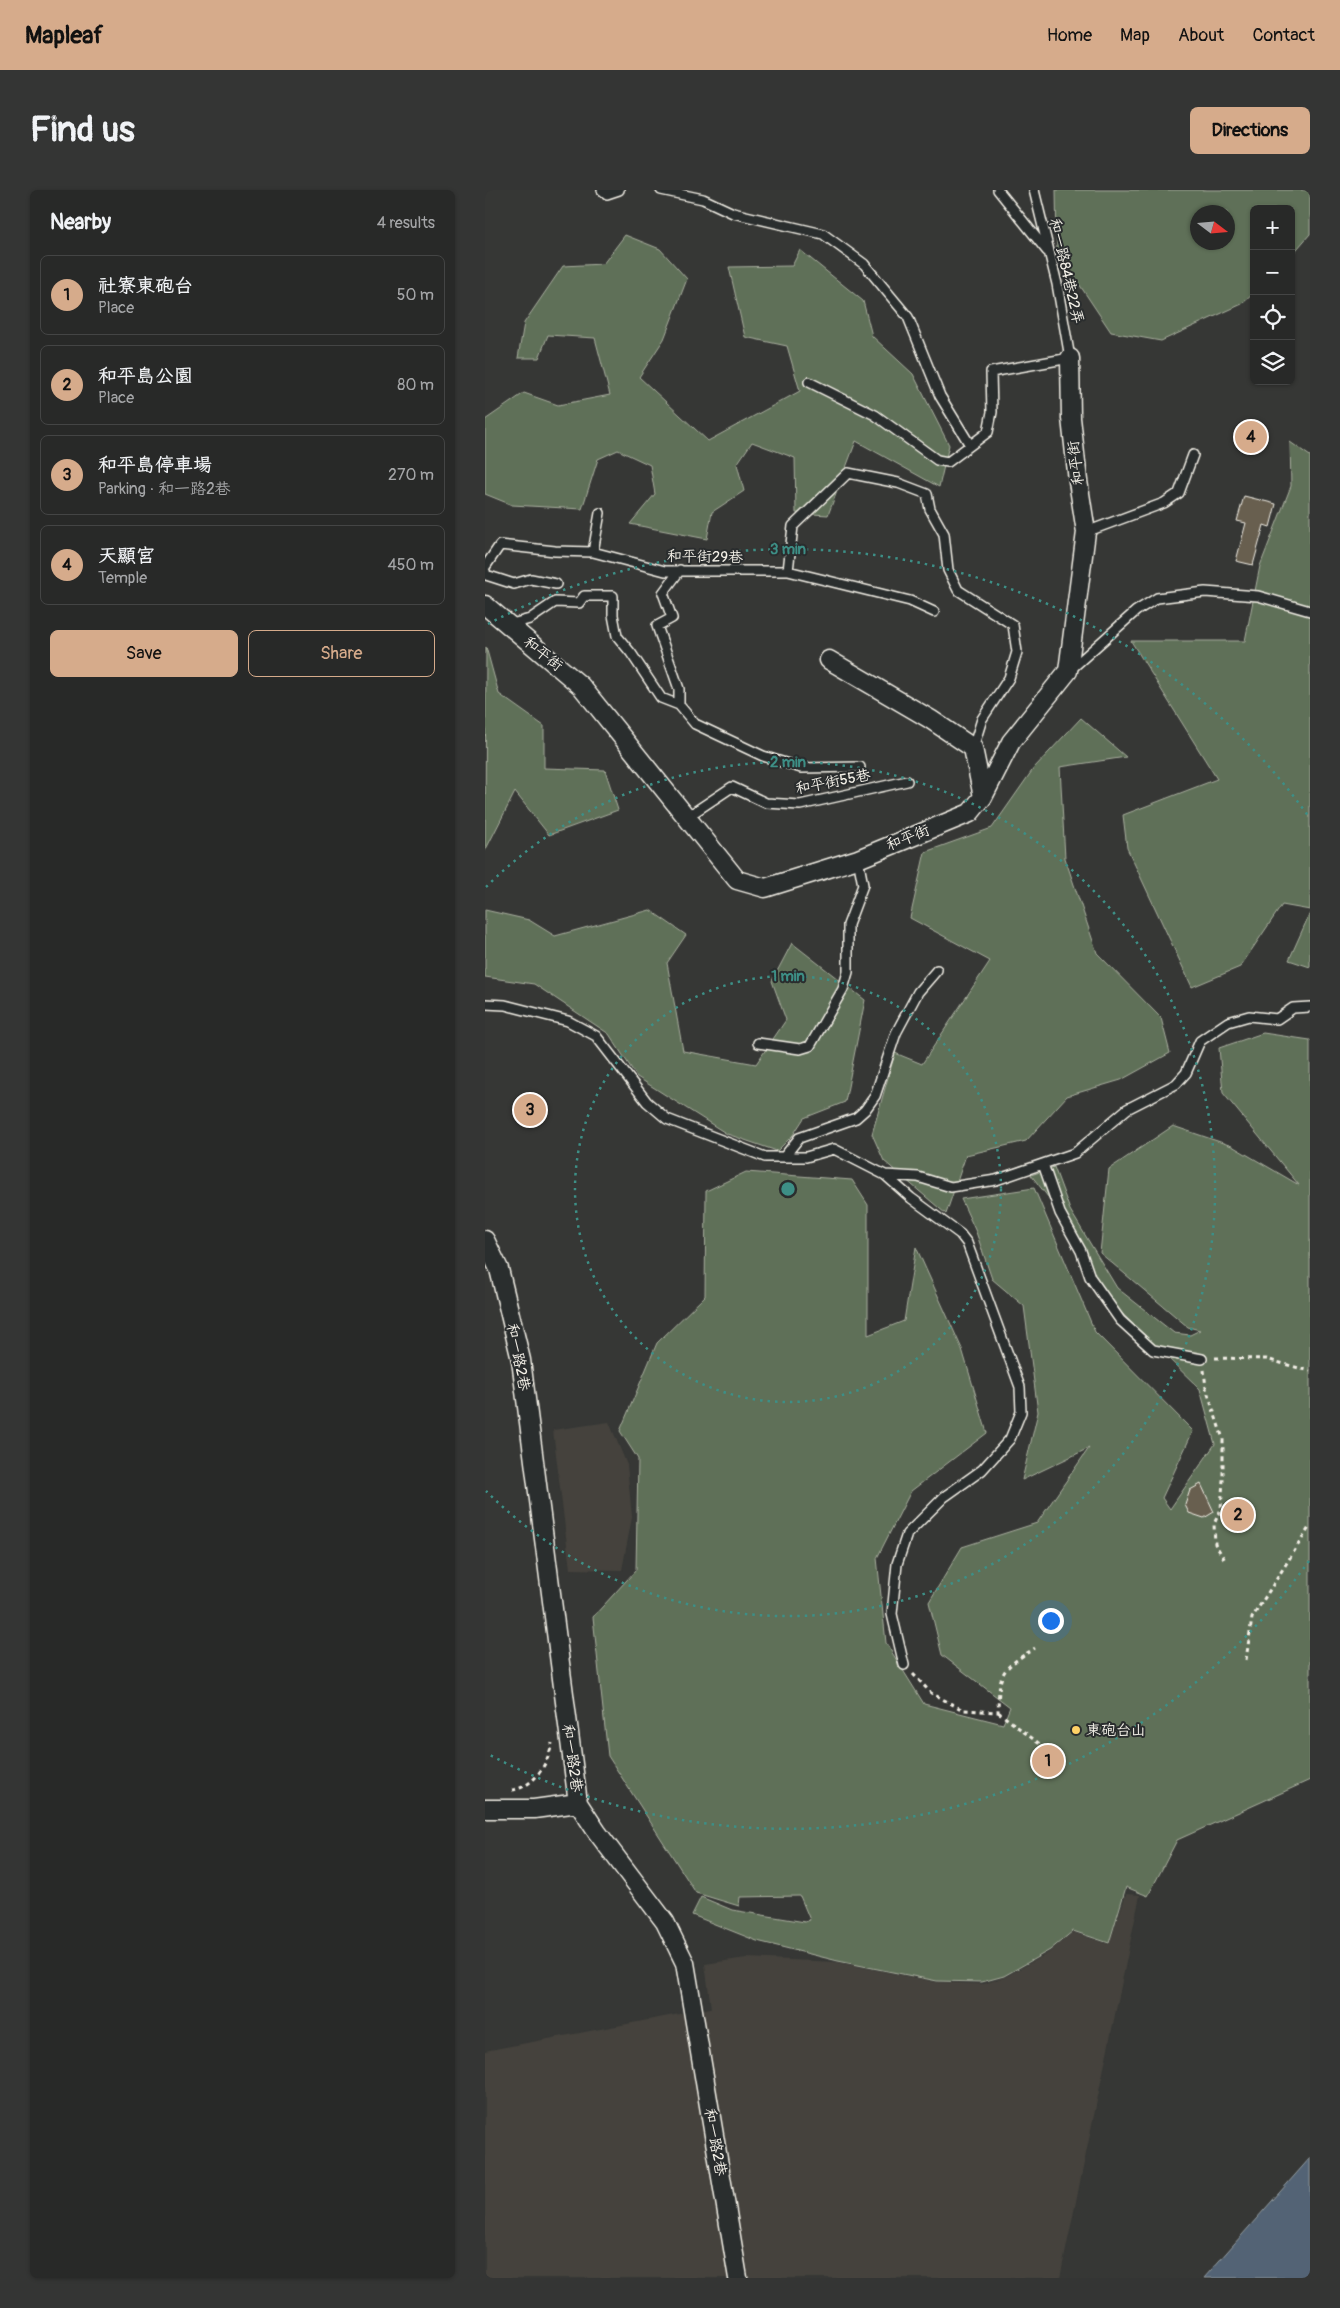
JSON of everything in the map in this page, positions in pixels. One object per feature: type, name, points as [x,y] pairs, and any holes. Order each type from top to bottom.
[{"type":"street","name":"和平街","points":[[485,605],[581,686],[737,880],[765,888],[858,859],[970,813],[983,797],[1011,742],[1068,671],[1087,532],[1077,481],[1071,418],[1070,358]]},
{"type":"street","points":[[829,660],[930,719],[973,748],[983,797]]},
{"type":"street","name":"和一路2巷","points":[[485,1240],[499,1269],[521,1360],[578,1803],[597,1832],[665,1922],[685,1963],[738,2278]]},
{"type":"street","points":[[485,1808],[534,1809],[578,1803]]},
{"type":"lane","points":[[602,190],[607,194],[619,190]]},
{"type":"lane","points":[[661,190],[703,199],[733,213],[823,234],[864,264],[908,316],[940,396],[970,445]]},
{"type":"lane","points":[[998,190],[1049,253]]},
{"type":"lane","name":"和一路84巷22弄","points":[[1033,190],[1057,284],[1070,358]]},
{"type":"lane","points":[[809,382],[875,414],[937,460],[948,462],[988,432],[992,412],[991,372],[1070,358]]},
{"type":"lane","points":[[1087,532],[1164,503],[1179,493],[1193,455]]},
{"type":"lane","points":[[788,571],[793,526],[848,473],[898,483],[927,494],[930,510],[944,534],[948,570],[958,590],[1013,625],[1017,652],[1009,678],[982,719],[973,748]]},
{"type":"lane","points":[[593,552],[600,513]]},
{"type":"lane","name":"和平街29巷","points":[[485,567],[500,545],[555,551],[593,552],[665,571],[788,571],[910,601],[934,612]]},
{"type":"lane","points":[[679,705],[679,689],[657,626],[672,618],[663,593],[680,570]]},
{"type":"lane","points":[[485,571],[486,575],[513,584],[531,579],[555,584]]},
{"type":"lane","points":[[1068,671],[1136,611],[1157,598],[1205,592],[1258,596],[1310,611]]},
{"type":"lane","points":[[508,625],[530,619],[555,602],[579,603],[584,596],[613,596],[613,615],[617,636],[631,653],[661,698],[679,705],[695,724],[763,756],[801,768],[860,767]]},
{"type":"lane","name":"和平街55巷","points":[[687,817],[732,787],[767,803],[800,805],[907,781]]},
{"type":"lane","points":[[758,1043],[800,1049],[810,1046],[843,989],[849,972],[848,924],[863,885],[858,859]]},
{"type":"lane","points":[[784,1157],[799,1138],[856,1118],[865,1110],[875,1096],[896,1033],[918,992],[937,970]]},
{"type":"lane","points":[[485,1004],[505,1005],[575,1025],[596,1036],[647,1102],[667,1119],[765,1157],[806,1157],[834,1148],[885,1175],[911,1198],[960,1234],[967,1243],[1020,1387],[1021,1412],[1009,1440],[982,1470],[944,1497],[907,1534],[897,1564],[892,1614],[903,1665]]},
{"type":"lane","points":[[885,1175],[918,1177],[951,1187],[996,1180],[1075,1153],[1127,1109],[1176,1084],[1186,1073],[1201,1042],[1228,1022],[1249,1016],[1277,1019],[1293,1008],[1310,1007]]},
{"type":"lane","points":[[1043,1164],[1060,1213],[1081,1251],[1090,1277],[1120,1320],[1153,1350],[1202,1358]]},
{"type":"path","points":[[1225,1560],[1215,1544],[1214,1524],[1221,1509],[1223,1439],[1206,1388],[1202,1358],[1266,1359],[1310,1371]]},
{"type":"path","points":[[1245,1660],[1252,1618],[1310,1526]]},
{"type":"path","points":[[998,1712],[999,1684],[1008,1666],[1035,1648]]},
{"type":"path","points":[[903,1665],[931,1693],[963,1710],[998,1712],[1045,1748]]},
{"type":"path","points":[[505,1790],[515,1790],[538,1775],[549,1757],[553,1736]]},
{"type":"shaded area","points":[[609,1422],[627,1465],[632,1517],[622,1570],[570,1569],[553,1430]]},
{"type":"shaded area","points":[[1126,1894],[1140,1895],[1060,2278],[485,2278],[485,2051],[711,2008],[705,1964],[746,1958],[837,1962],[936,1982],[983,1984],[1005,1977],[1048,1953],[1073,1932],[1109,1944]]},
{"type":"green space","points":[[1056,190],[1310,190],[1310,234],[1295,251],[1295,205],[1250,205],[1250,297],[1242,304],[1161,341],[1111,332],[1057,251]]},
{"type":"green space","points":[[625,235],[660,249],[687,279],[664,339],[639,377],[708,441],[800,391],[787,346],[745,337],[729,267],[792,266],[800,250],[863,301],[872,336],[913,374],[949,445],[939,487],[856,441],[828,515],[796,513],[795,458],[752,442],[737,464],[744,491],[712,512],[707,539],[630,524],[655,494],[650,465],[618,450],[598,459],[582,509],[512,505],[485,494],[485,420],[524,393],[558,405],[610,395],[595,338],[548,335],[539,358],[518,358],[524,323],[563,266],[603,264]]},
{"type":"green space","points":[[1290,442],[1310,456],[1310,910],[1282,905],[1240,967],[1192,987],[1127,848],[1123,815],[1217,779],[1131,641],[1245,641],[1260,566],[1291,486]]},
{"type":"green space","points":[[486,647],[499,694],[544,726],[544,768],[605,770],[618,810],[549,835],[515,792],[485,851]]},
{"type":"green space","points":[[1081,718],[1126,757],[1060,767],[1065,858],[1097,953],[1161,1018],[1170,1053],[1121,1080],[1067,1096],[1026,1141],[966,1155],[946,1214],[884,1161],[872,1134],[895,1053],[922,1064],[990,961],[910,918],[925,852],[992,828],[1034,768]]},
{"type":"green space","points":[[485,910],[529,920],[555,936],[650,910],[686,935],[667,963],[683,1051],[756,1064],[786,1020],[772,981],[792,943],[865,1000],[845,1102],[804,1118],[793,1135],[777,1151],[727,1134],[637,1077],[609,1034],[534,984],[485,977]]},
{"type":"green space","points":[[1310,913],[1310,967],[1289,960]]},
{"type":"green space","points":[[1263,1033],[1310,1040],[1310,1780],[1177,1840],[1148,1896],[1126,1887],[1109,1943],[1073,1931],[1050,1950],[1004,1976],[982,1982],[937,1981],[838,1961],[757,1941],[692,1915],[701,1897],[732,1910],[805,1922],[810,1920],[800,1896],[740,1897],[739,1906],[696,1893],[608,1756],[593,1617],[636,1570],[638,1459],[620,1431],[657,1343],[705,1296],[706,1191],[746,1172],[852,1180],[868,1205],[868,1335],[904,1321],[916,1247],[962,1349],[987,1433],[911,1491],[877,1558],[886,1643],[924,1704],[1003,1724],[1010,1707],[942,1655],[929,1602],[962,1547],[1037,1523],[1089,1448],[1022,1480],[1038,1412],[1024,1306],[992,1279],[976,1232],[961,1199],[1034,1188],[1095,1332],[1193,1431],[1162,1498],[1170,1509],[1215,1444],[1200,1389],[1095,1287],[1052,1202],[1031,1175],[1054,1167],[1070,1210],[1117,1288],[1174,1333],[1190,1335],[1200,1330],[1188,1327],[1100,1253],[1109,1169],[1173,1126],[1232,1146],[1299,1185],[1223,1093],[1219,1048]]},
{"type":"water","points":[[1310,2158],[1310,2278],[1204,2278]]},
{"type":"building","points":[[1244,496],[1276,504],[1270,527],[1264,525],[1253,565],[1236,561],[1246,523],[1237,521]]},
{"type":"building","points":[[1201,1484],[1214,1512],[1204,1518],[1189,1513],[1185,1505],[1190,1490]]},
{"type":"place","name":"天顯宮","points":[[1251,437]]},
{"type":"place","name":"和平島停車場","points":[[530,1110]]},
{"type":"place","name":"和平島公園","points":[[1238,1515]]},
{"type":"place","name":"東砲台山","points":[[1076,1730]]},
{"type":"place","name":"社寮東砲台","points":[[1048,1761]]}]
